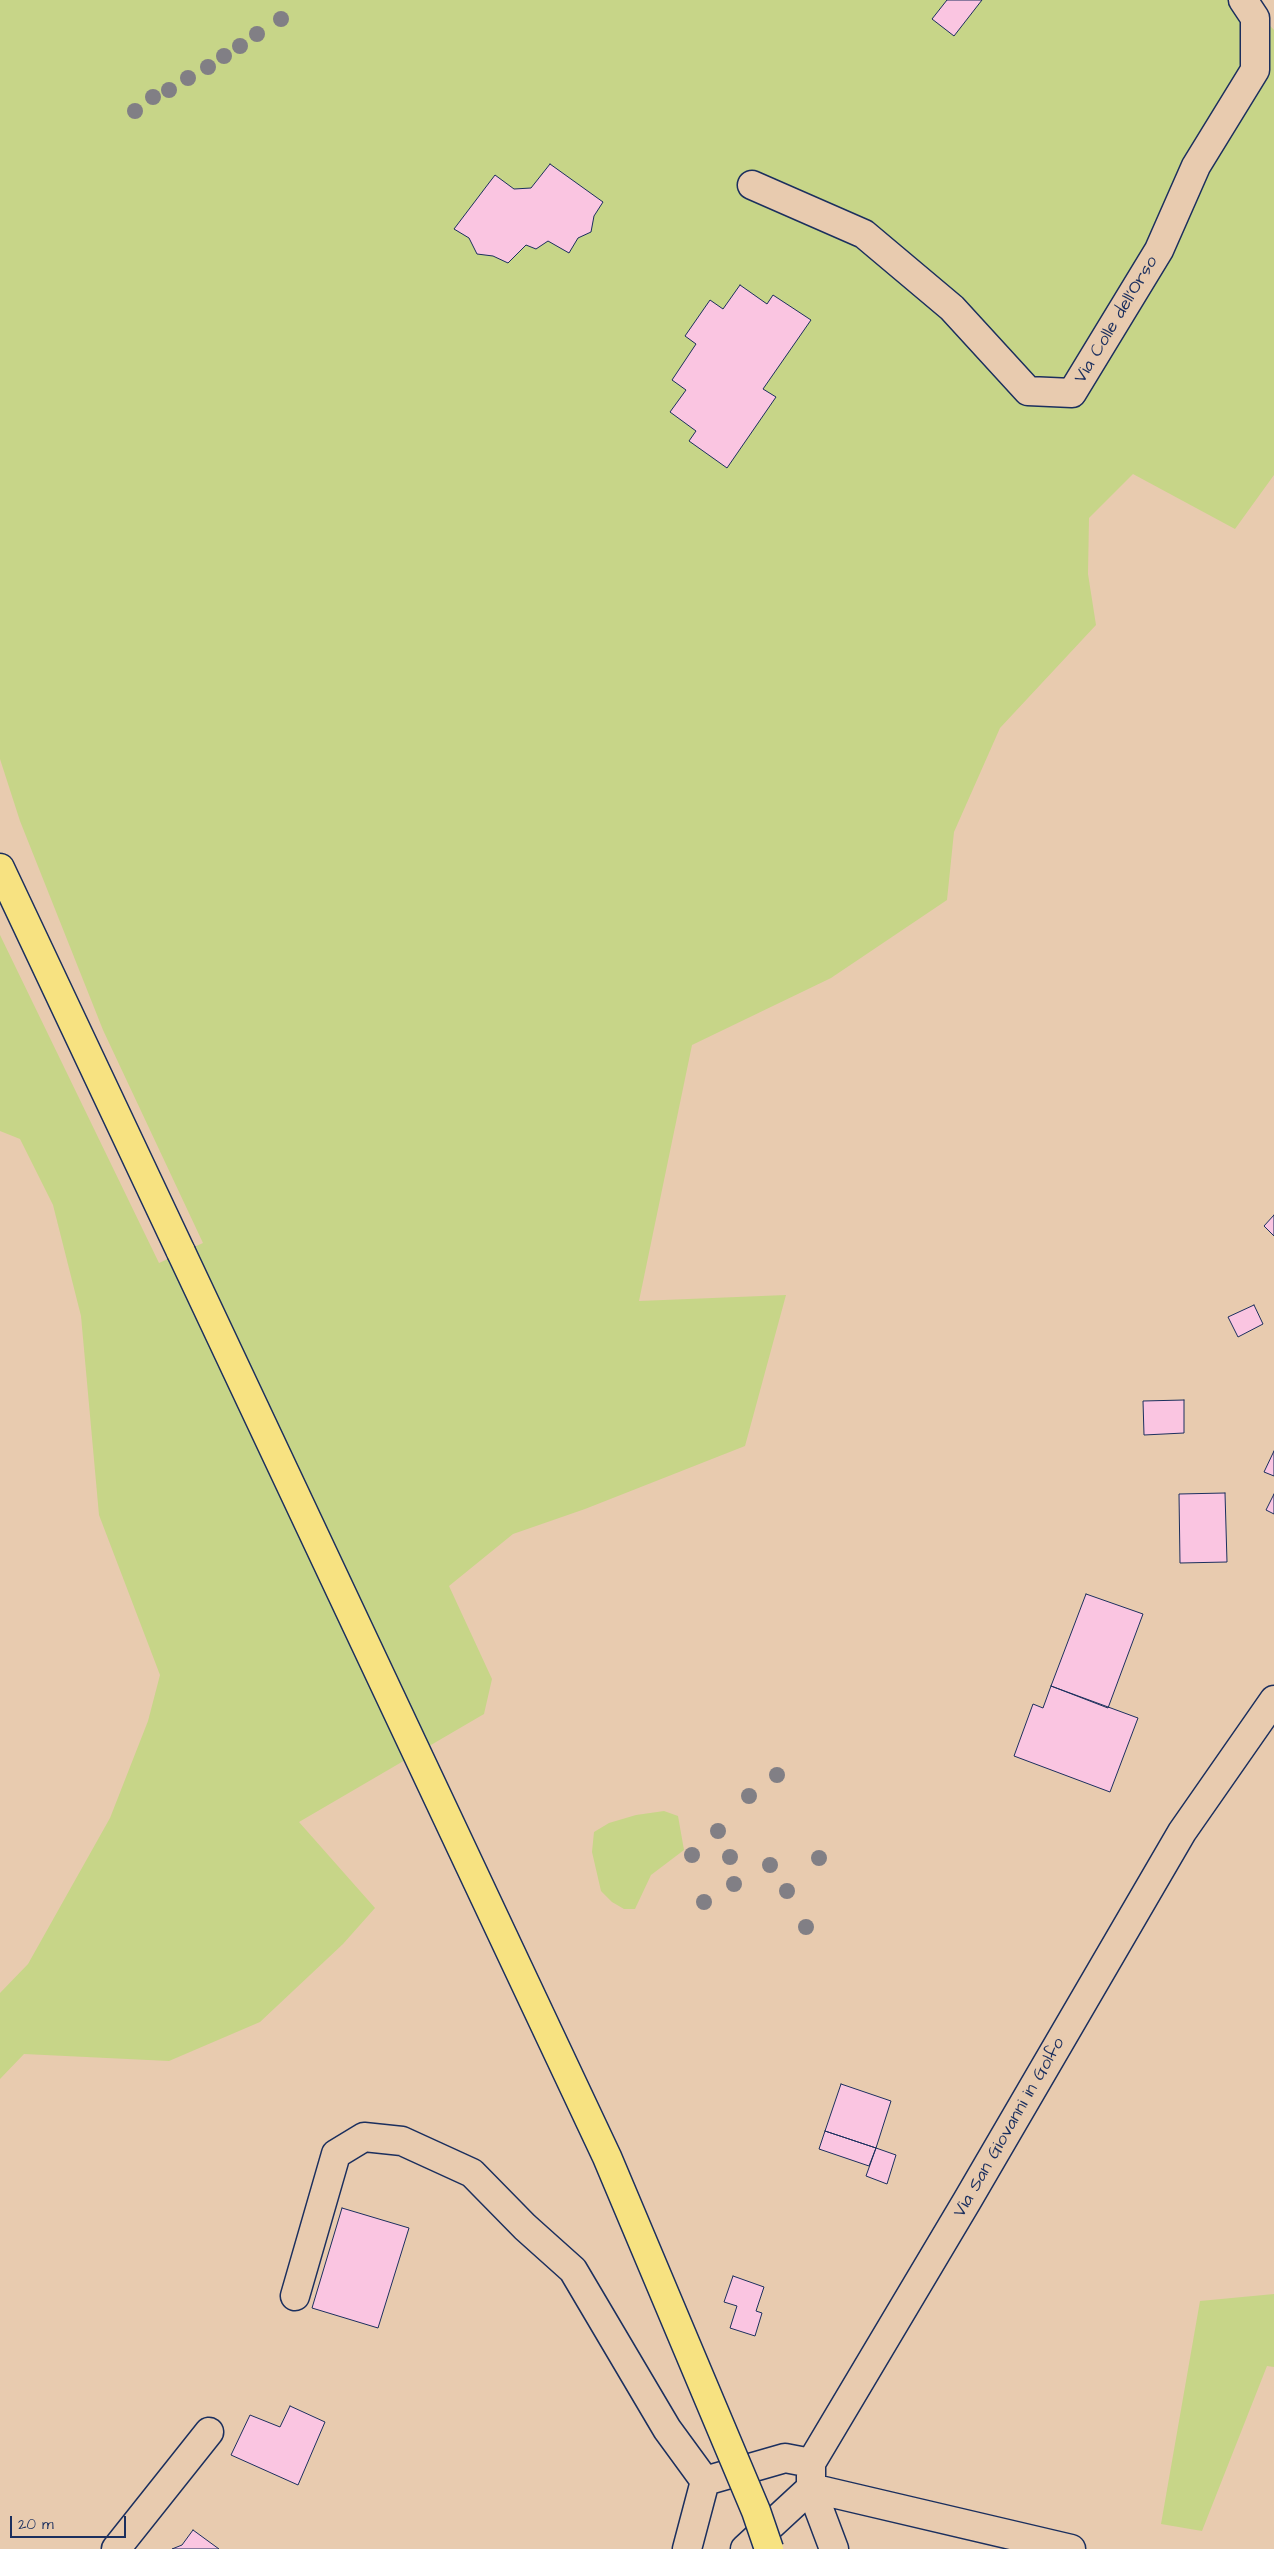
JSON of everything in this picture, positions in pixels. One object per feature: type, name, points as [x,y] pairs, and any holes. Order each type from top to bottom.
[{"type":"main road","points":[[0,868],[607,2157],[756,2511],[769,2549]]},
{"type":"street","name":"Via Colle dell'Orso","points":[[752,186],[864,234],[952,308],[1028,391],[1072,393],[1159,250],[1196,166],[1255,70],[1255,18],[1243,0]]},
{"type":"street","name":"Via San Giovanni in Golfo","points":[[745,2549],[811,2476],[1182,1832],[1274,1700]]},
{"type":"street","points":[[295,2296],[336,2154],[364,2137],[402,2141],[472,2173],[525,2227],[573,2270],[667,2428],[705,2481]]},
{"type":"street","points":[[116,2549],[209,2432]]},
{"type":"street","points":[[705,2481],[785,2458],[811,2476],[1071,2549]]},
{"type":"street","points":[[811,2476],[834,2549]]},
{"type":"street","points":[[687,2549],[705,2481]]},
{"type":"green space","points":[[0,0],[1245,0],[1274,30],[1274,475],[1235,529],[1133,474],[1089,518],[1088,574],[1096,625],[1000,728],[954,832],[947,900],[831,978],[692,1045],[639,1301],[786,1295],[745,1446],[585,1509],[513,1534],[449,1586],[492,1679],[484,1714],[299,1822],[375,1908],[343,1944],[260,2022],[169,2061],[24,2054],[0,2079],[0,1993],[28,1964],[110,1818],[148,1721],[160,1675],[99,1515],[81,1316],[53,1205],[20,1139],[0,1131],[0,935],[159,1263],[203,1243],[103,1030],[20,821],[0,759]]},
{"type":"green space","points":[[664,1811],[678,1816],[684,1850],[651,1875],[635,1909],[624,1909],[612,1902],[601,1891],[592,1852],[594,1832],[609,1823],[636,1815]]},
{"type":"green space","points":[[1274,2294],[1274,2367],[1267,2366],[1202,2531],[1161,2524],[1200,2301]]},
{"type":"building","points":[[947,0],[982,0],[954,36],[932,19]]},
{"type":"building","points":[[550,164],[603,202],[594,216],[591,232],[578,238],[569,253],[548,241],[536,249],[526,245],[508,263],[493,256],[477,254],[469,238],[454,229],[495,175],[514,189],[531,188]]},
{"type":"building","points":[[740,285],[767,304],[773,295],[811,320],[763,389],[776,397],[727,468],[689,441],[696,431],[670,412],[686,390],[672,380],[696,344],[685,336],[710,300],[723,309]]},
{"type":"building","points":[[1274,1215],[1274,1236],[1264,1226]]},
{"type":"building","points":[[1254,1305],[1263,1324],[1238,1337],[1228,1317]]},
{"type":"building","points":[[1184,1400],[1184,1433],[1144,1435],[1143,1401]]},
{"type":"building","points":[[1274,1451],[1274,1476],[1264,1472]]},
{"type":"building","points":[[1225,1493],[1227,1562],[1180,1563],[1179,1494]]},
{"type":"building","points":[[1274,1494],[1274,1514],[1266,1510]]},
{"type":"building","points":[[1086,1594],[1143,1614],[1108,1708],[1051,1686]]},
{"type":"building","points":[[1051,1686],[1138,1718],[1110,1792],[1014,1756],[1033,1704],[1043,1708]]},
{"type":"building","points":[[841,2084],[891,2101],[876,2148],[825,2131]]},
{"type":"building","points":[[825,2131],[876,2148],[869,2166],[819,2149]]},
{"type":"building","points":[[876,2148],[896,2155],[887,2184],[866,2176]]},
{"type":"building","points":[[342,2208],[409,2228],[378,2328],[312,2308]]},
{"type":"building","points":[[733,2276],[764,2287],[756,2311],[762,2313],[755,2336],[730,2328],[737,2306],[724,2302]]},
{"type":"building","points":[[290,2406],[325,2422],[298,2485],[231,2455],[250,2415],[280,2427]]},
{"type":"building","points":[[193,2530],[219,2549],[172,2549],[182,2545]]}]
